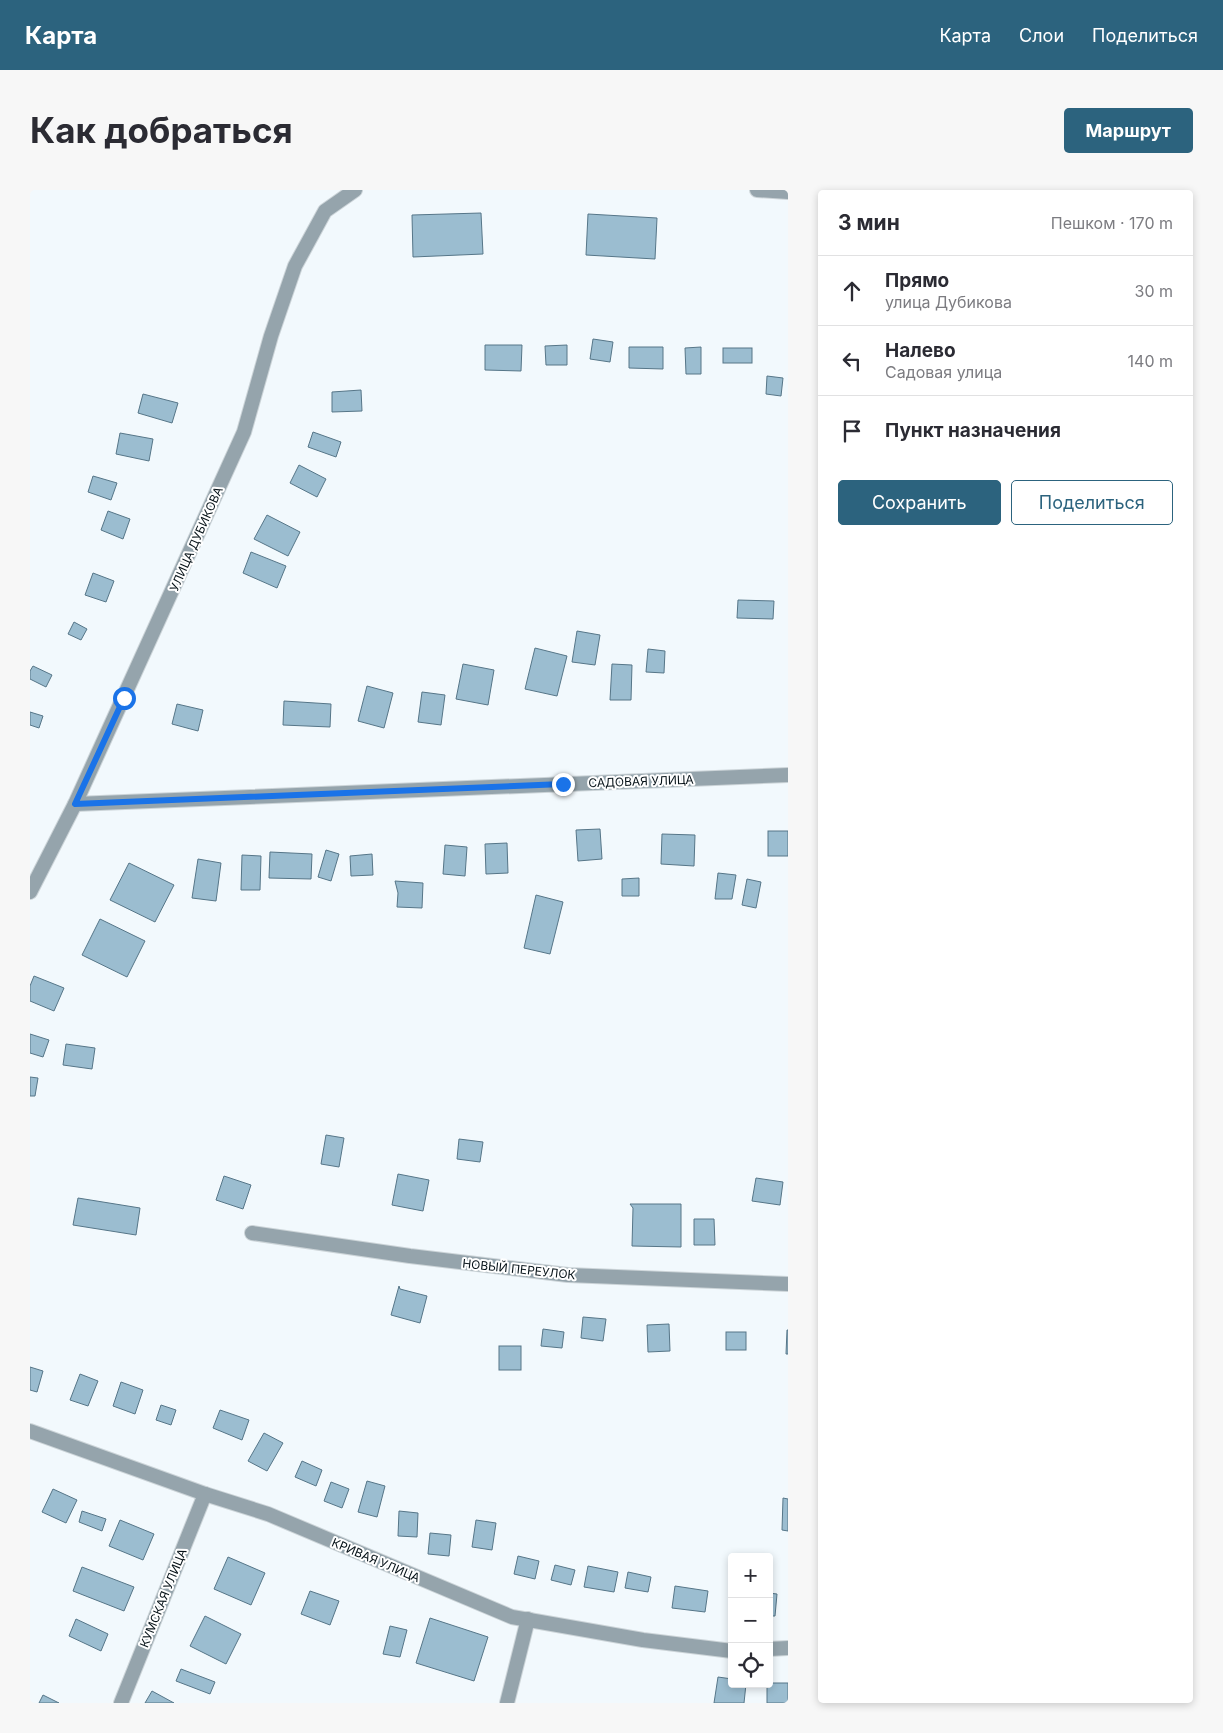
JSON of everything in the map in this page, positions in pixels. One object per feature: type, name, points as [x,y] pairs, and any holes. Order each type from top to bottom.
[{"type":"street","name":"УЛИЦА ДУБИКОВА","points":[[30,892],[75,804],[244,432],[271,336],[295,266],[325,211],[355,190]]},
{"type":"street","points":[[757,190],[788,192]]},
{"type":"street","name":"САДОВАЯ УЛИЦА","points":[[75,804],[788,775]]},
{"type":"street","name":"НОВЫЙ ПЕРЕУЛОК","points":[[252,1233],[410,1256],[568,1275],[788,1284]]},
{"type":"street","name":"КРИВАЯ УЛИЦА","points":[[30,1431],[205,1494],[268,1514],[512,1617],[643,1640],[728,1651]]},
{"type":"street","name":"КУМСКАЯ УЛИЦА","points":[[121,1703],[205,1494]]},
{"type":"street","points":[[508,1703],[528,1620]]},
{"type":"street","points":[[773,1649],[788,1648]]},
{"type":"building","points":[[481,213],[483,254],[413,257],[412,215]]},
{"type":"building","points":[[588,214],[657,218],[655,259],[586,255]]},
{"type":"building","points":[[593,339],[613,342],[610,362],[590,359]]},
{"type":"building","points":[[485,345],[522,345],[521,371],[485,370]]},
{"type":"building","points":[[567,345],[567,365],[546,365],[545,346]]},
{"type":"building","points":[[629,347],[663,347],[663,369],[629,368]]},
{"type":"building","points":[[701,347],[701,374],[686,374],[685,348]]},
{"type":"building","points":[[723,348],[752,348],[752,363],[723,363]]},
{"type":"building","points":[[767,376],[783,378],[781,396],[766,394]]},
{"type":"building","points":[[361,390],[362,411],[332,412],[332,392]]},
{"type":"building","points":[[143,394],[178,403],[172,423],[138,413]]},
{"type":"building","points":[[313,432],[341,442],[336,457],[308,447]]},
{"type":"building","points":[[120,433],[153,439],[149,461],[116,454]]},
{"type":"building","points":[[299,465],[326,479],[317,497],[290,483]]},
{"type":"building","points":[[93,476],[117,483],[111,500],[88,492]]},
{"type":"building","points":[[108,511],[130,519],[123,539],[101,530]]},
{"type":"building","points":[[267,515],[300,532],[288,556],[254,539]]},
{"type":"building","points":[[251,552],[286,566],[277,588],[243,573]]},
{"type":"building","points":[[93,573],[114,581],[106,602],[85,595]]},
{"type":"building","points":[[738,600],[774,601],[773,619],[737,618]]},
{"type":"building","points":[[74,622],[87,629],[81,640],[68,634]]},
{"type":"building","points":[[577,631],[600,635],[595,665],[572,662]]},
{"type":"building","points":[[535,648],[567,656],[557,696],[525,689]]},
{"type":"building","points":[[648,649],[665,651],[664,673],[646,672]]},
{"type":"building","points":[[463,664],[494,670],[488,705],[456,699]]},
{"type":"building","points":[[612,664],[632,665],[631,700],[610,700]]},
{"type":"building","points":[[33,666],[52,675],[46,687],[30,679],[30,671]]},
{"type":"building","points":[[367,686],[393,693],[384,728],[358,721]]},
{"type":"building","points":[[422,692],[445,695],[441,725],[418,722]]},
{"type":"building","points":[[284,701],[331,704],[330,727],[283,725]]},
{"type":"building","points":[[177,704],[203,710],[198,731],[172,724]]},
{"type":"building","points":[[30,712],[43,716],[39,728],[30,725]]},
{"type":"building","points":[[600,829],[602,859],[578,861],[576,830]]},
{"type":"building","points":[[768,831],[788,831],[788,856],[768,856]]},
{"type":"building","points":[[662,834],[695,835],[694,866],[661,864]]},
{"type":"building","points":[[507,843],[508,873],[486,874],[485,844]]},
{"type":"building","points":[[445,845],[467,847],[465,876],[443,874]]},
{"type":"building","points":[[326,850],[339,854],[331,881],[318,877]]},
{"type":"building","points":[[270,852],[312,854],[311,879],[269,878]]},
{"type":"building","points":[[372,854],[373,875],[351,876],[350,856]]},
{"type":"building","points":[[242,855],[261,856],[260,890],[241,890]]},
{"type":"building","points":[[198,859],[221,863],[216,901],[192,898]]},
{"type":"building","points":[[129,863],[174,885],[155,922],[110,900]]},
{"type":"building","points":[[718,873],[736,875],[732,899],[715,899]]},
{"type":"building","points":[[639,878],[639,896],[622,896],[622,879]]},
{"type":"building","points":[[747,879],[761,882],[756,908],[742,905]]},
{"type":"building","points":[[395,881],[423,883],[422,908],[397,907],[398,893]]},
{"type":"building","points":[[536,895],[563,902],[550,954],[524,948]]},
{"type":"building","points":[[100,919],[145,941],[127,977],[82,955]]},
{"type":"building","points":[[34,976],[64,988],[54,1011],[30,1001],[30,986]]},
{"type":"building","points":[[30,1034],[49,1040],[43,1057],[30,1053]]},
{"type":"building","points":[[66,1044],[95,1048],[92,1069],[63,1065]]},
{"type":"building","points":[[30,1077],[38,1078],[35,1096],[30,1096]]},
{"type":"building","points":[[326,1135],[344,1138],[339,1167],[321,1164]]},
{"type":"building","points":[[459,1139],[483,1142],[480,1162],[457,1159]]},
{"type":"building","points":[[398,1174],[429,1180],[423,1211],[392,1205]]},
{"type":"building","points":[[224,1176],[251,1185],[243,1209],[216,1200]]},
{"type":"building","points":[[756,1178],[783,1182],[780,1205],[752,1201]]},
{"type":"building","points":[[78,1198],[140,1208],[136,1235],[73,1225]]},
{"type":"building","points":[[630,1204],[681,1204],[681,1247],[632,1246],[633,1208]]},
{"type":"building","points":[[694,1219],[714,1219],[715,1245],[694,1245]]},
{"type":"building","points":[[399,1286],[400,1289],[427,1296],[420,1323],[391,1315]]},
{"type":"building","points":[[583,1317],[606,1319],[603,1341],[581,1338]]},
{"type":"building","points":[[669,1324],[670,1351],[648,1352],[647,1325]]},
{"type":"building","points":[[543,1329],[564,1332],[562,1348],[541,1346]]},
{"type":"building","points":[[787,1330],[788,1354],[786,1354]]},
{"type":"building","points":[[726,1332],[746,1332],[746,1350],[726,1350]]},
{"type":"building","points":[[499,1346],[521,1346],[521,1370],[499,1370]]},
{"type":"building","points":[[30,1367],[43,1371],[37,1392],[30,1390]]},
{"type":"building","points":[[80,1374],[98,1381],[88,1406],[70,1400]]},
{"type":"building","points":[[121,1382],[143,1390],[135,1414],[113,1406]]},
{"type":"building","points":[[161,1405],[176,1410],[171,1425],[156,1420]]},
{"type":"building","points":[[220,1410],[249,1420],[242,1440],[213,1428]]},
{"type":"building","points":[[264,1433],[283,1443],[267,1471],[248,1461]]},
{"type":"building","points":[[302,1461],[322,1470],[316,1486],[295,1477]]},
{"type":"building","points":[[367,1481],[385,1486],[377,1517],[358,1512]]},
{"type":"building","points":[[331,1482],[349,1489],[342,1508],[324,1501]]},
{"type":"building","points":[[53,1489],[77,1500],[66,1523],[42,1512]]},
{"type":"building","points":[[783,1498],[788,1499],[788,1531],[782,1530]]},
{"type":"building","points":[[82,1511],[106,1519],[102,1531],[79,1522]]},
{"type":"building","points":[[399,1511],[418,1513],[417,1537],[398,1536]]},
{"type":"building","points":[[120,1520],[154,1534],[143,1560],[109,1546]]},
{"type":"building","points":[[476,1520],[496,1523],[492,1550],[472,1547]]},
{"type":"building","points":[[430,1533],[451,1535],[449,1556],[428,1554]]},
{"type":"building","points":[[518,1556],[539,1561],[535,1579],[514,1574]]},
{"type":"building","points":[[228,1557],[265,1573],[251,1605],[214,1589]]},
{"type":"building","points":[[555,1565],[575,1570],[571,1585],[551,1580]]},
{"type":"building","points":[[588,1566],[618,1572],[614,1592],[584,1587]]},
{"type":"building","points":[[82,1567],[134,1587],[124,1611],[73,1591]]},
{"type":"building","points":[[628,1572],[651,1577],[648,1592],[625,1588]]},
{"type":"building","points":[[675,1586],[708,1591],[705,1612],[672,1608]]},
{"type":"building","points":[[310,1591],[339,1601],[330,1625],[301,1614]]},
{"type":"building","points":[[773,1594],[777,1594],[775,1616],[773,1616]]},
{"type":"building","points":[[205,1616],[241,1634],[226,1664],[190,1646]]},
{"type":"building","points":[[430,1618],[488,1637],[474,1681],[416,1663]]},
{"type":"building","points":[[76,1619],[108,1634],[101,1651],[69,1636]]},
{"type":"building","points":[[390,1626],[407,1630],[400,1657],[383,1654]]},
{"type":"building","points":[[181,1669],[215,1682],[210,1694],[176,1681]]},
{"type":"building","points":[[718,1677],[728,1678],[728,1688],[746,1688],[744,1703],[714,1703]]},
{"type":"building","points":[[773,1683],[788,1683],[788,1703],[767,1703],[767,1688],[773,1688]]},
{"type":"building","points":[[152,1691],[174,1703],[145,1703]]},
{"type":"building","points":[[43,1695],[59,1703],[39,1703]]},
{"type":"route","points":[[124,698],[75,804],[563,784]]}]
